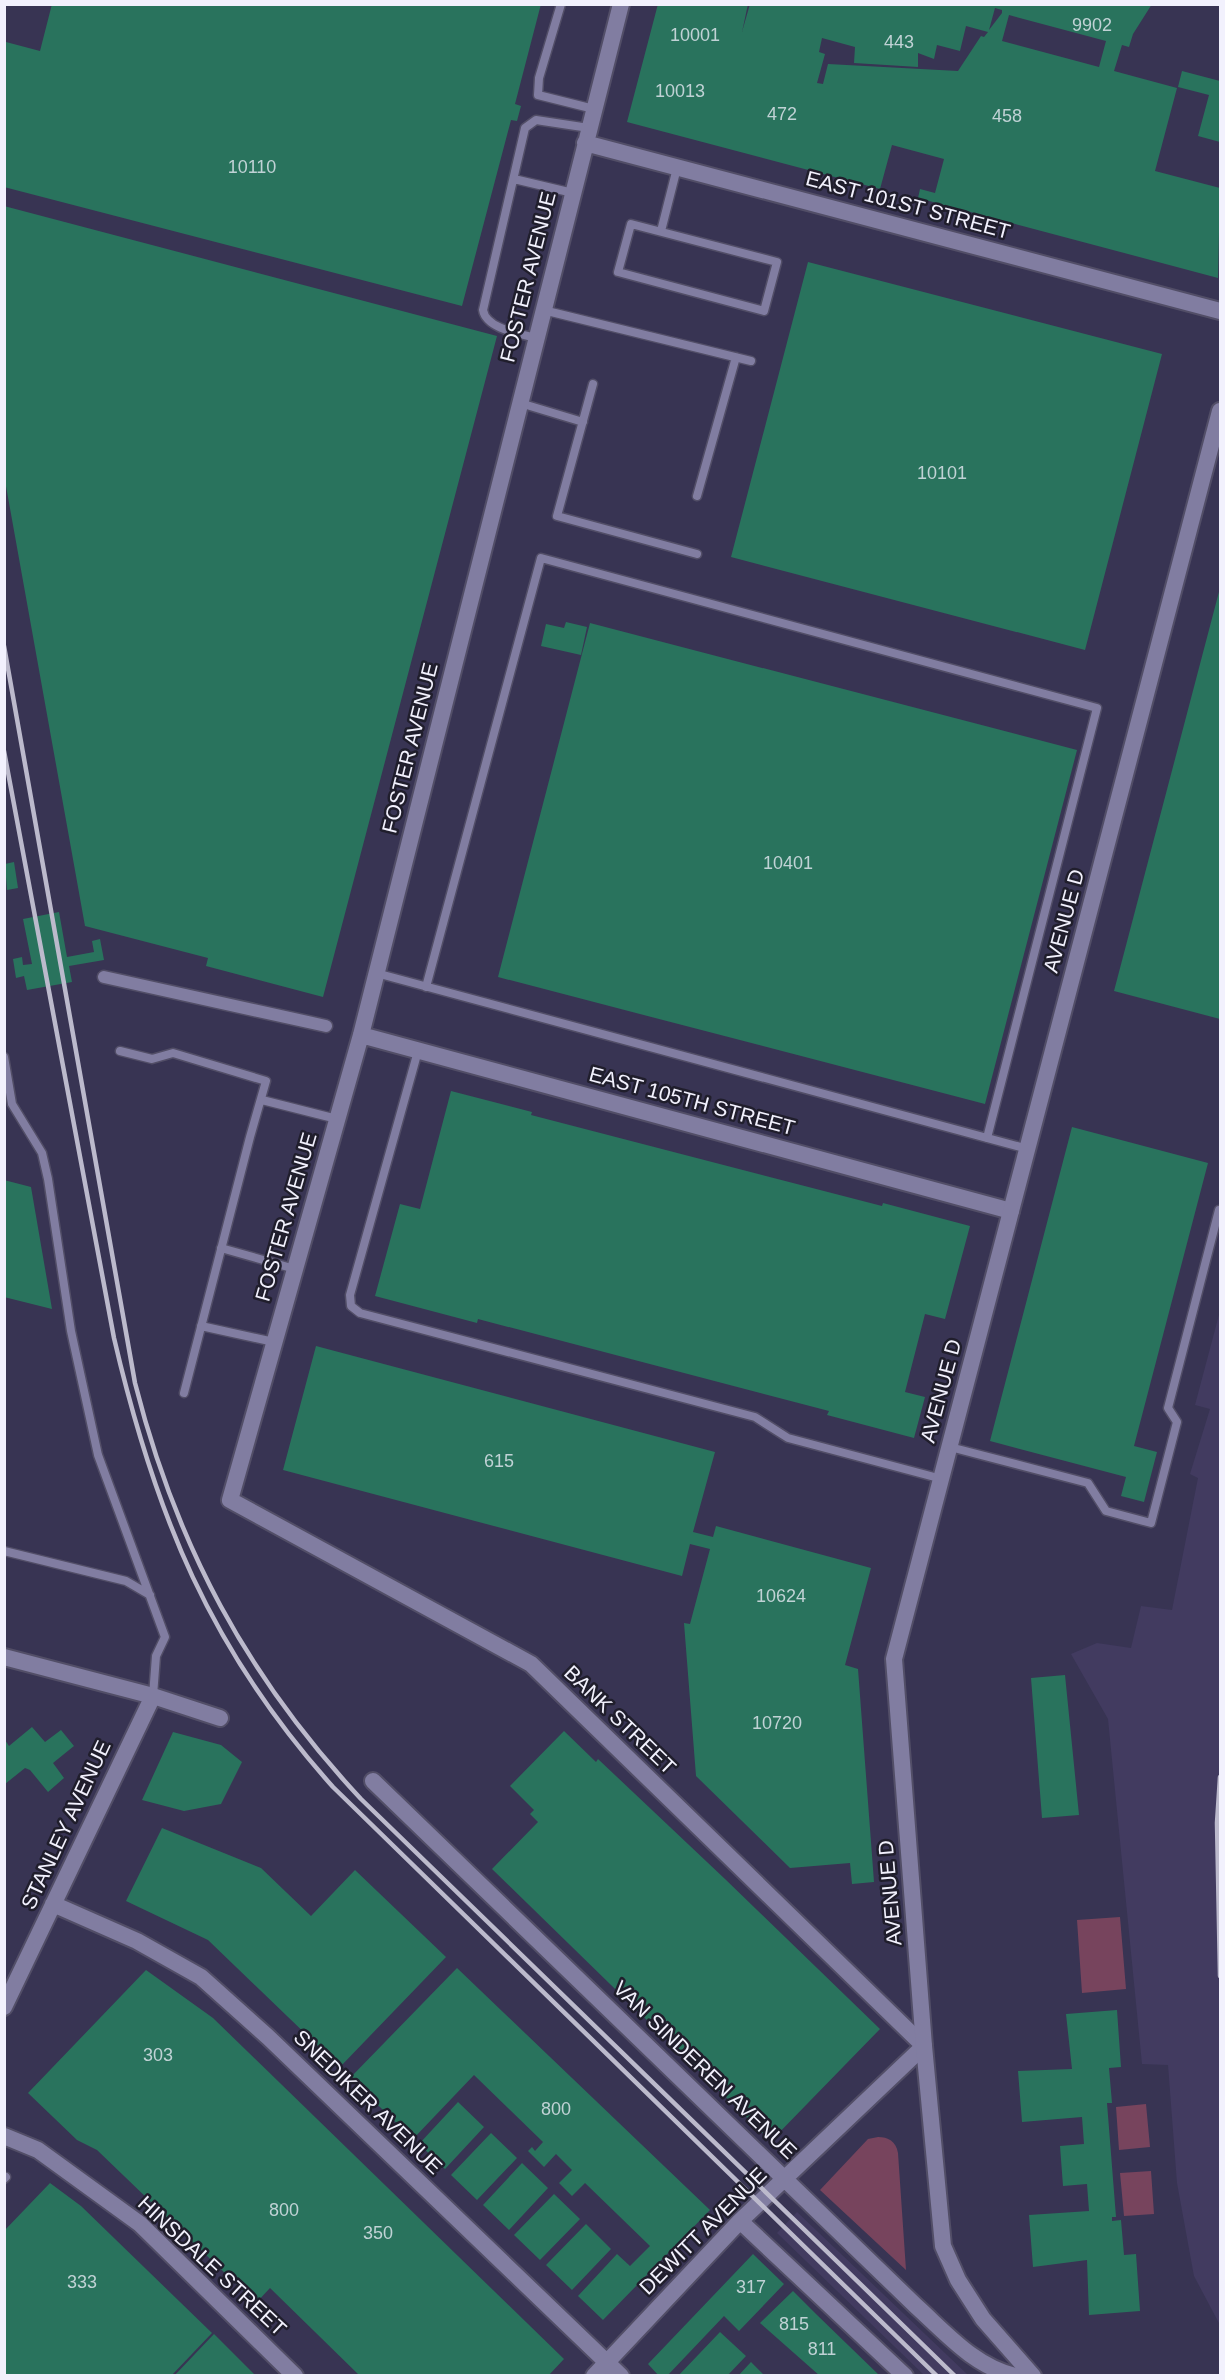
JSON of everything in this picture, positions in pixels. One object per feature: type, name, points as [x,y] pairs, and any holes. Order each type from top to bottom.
[{"type":"street","name":"FOSTER AVENUE","points":[[230,1500],[361,1035],[621,4]]},
{"type":"street","name":"EAST 101ST STREET","points":[[587,136],[677,168],[1221,310]]},
{"type":"street","name":"AVENUE D","points":[[1033,2376],[983,2319],[958,2280],[943,2246],[924,2046],[894,1659],[1221,411]]},
{"type":"street","points":[[105,977],[326,1026]]},
{"type":"street","name":"EAST 105TH STREET","points":[[361,1035],[1011,1211]]},
{"type":"street","name":"BANK STREET","points":[[230,1500],[531,1664],[924,2046]]},
{"type":"street","points":[[4,1657],[153,1696],[220,1718]]},
{"type":"street","name":"STANLEY AVENUE","points":[[4,2007],[153,1696]]},
{"type":"street","name":"VAN SINDEREN AVENUE","points":[[373,1781],[916,2306],[976,2360],[995,2371],[1015,2376]]},
{"type":"street","name":"SNEDIKER AVENUE","points":[[53,1904],[137,1941],[201,1977],[268,2037],[621,2376]]},
{"type":"street","name":"DEWITT AVENUE","points":[[594,2376],[740,2220],[786,2179],[924,2046]]},
{"type":"street","name":"HINSDALE STREET","points":[[4,2136],[38,2150],[140,2224],[295,2376]]},
{"type":"street","points":[[740,2220],[905,2376]]},
{"type":"lane","points":[[561,4],[539,78],[538,95],[594,109]]},
{"type":"lane","points":[[536,338],[502,328],[486,319],[484,315],[525,128],[531,121],[587,136]]},
{"type":"lane","points":[[660,231],[677,168]]},
{"type":"lane","points":[[514,179],[573,193]]},
{"type":"lane","points":[[631,224],[660,231],[777,262],[764,311],[618,272],[631,224]]},
{"type":"lane","points":[[543,310],[751,361]]},
{"type":"lane","points":[[697,496],[736,357]]},
{"type":"lane","points":[[593,384],[557,516],[697,554]]},
{"type":"lane","points":[[520,403],[583,422]]},
{"type":"lane","points":[[426,987],[540,558],[1097,708],[987,1137]]},
{"type":"lane","points":[[376,973],[1028,1149]]},
{"type":"lane","points":[[120,1051],[152,1059],[173,1053],[266,1081],[249,1137],[184,1392]]},
{"type":"lane","points":[[418,1051],[350,1295],[351,1306],[360,1313],[755,1417],[788,1438],[942,1479]]},
{"type":"lane","points":[[4,1057],[12,1104],[42,1153],[71,1331],[98,1455],[165,1637],[156,1656],[153,1696]]},
{"type":"lane","points":[[262,1100],[337,1119]]},
{"type":"lane","points":[[950,1447],[1088,1483],[1106,1511],[1151,1523],[1177,1422],[1168,1408],[1220,1210]]},
{"type":"lane","points":[[221,1248],[295,1269]]},
{"type":"lane","points":[[201,1326],[274,1342]]},
{"type":"lane","points":[[4,1551],[126,1581],[150,1596]]},
{"type":"shaded area","points":[[1220,1311],[1220,2325],[1194,2276],[1177,2183],[1168,2065],[1142,2064],[1108,1719],[1071,1654],[1097,1643],[1131,1648],[1141,1606],[1172,1610],[1198,1478],[1190,1474],[1210,1409],[1195,1405]]},
{"type":"shaded area","points":[[1120,1917],[1126,1989],[1082,1993],[1077,1920]]},
{"type":"shaded area","points":[[1146,2104],[1150,2147],[1119,2150],[1116,2107]]},
{"type":"shaded area","points":[[878,2137],[891,2141],[898,2153],[906,2270],[820,2190],[868,2139]]},
{"type":"shaded area","points":[[1151,2171],[1154,2214],[1124,2216],[1120,2173]]},
{"type":"shaded area","points":[[797,2212],[968,2375],[924,2375],[777,2233]]},
{"type":"building","points":[[52,4],[541,4],[515,104],[521,106],[517,121],[511,120],[462,306],[4,187],[4,48],[6,42],[40,51]]},
{"type":"building","points":[[658,4],[748,4],[742,32],[750,4],[1152,4],[1133,34],[1129,47],[1122,45],[1114,71],[1177,88],[1155,171],[1220,188],[1218,278],[918,198],[920,189],[935,193],[944,159],[892,145],[880,189],[627,122]],"holes":[[[995,8],[1002,10],[1002,13],[989,30]],[[1009,15],[1106,41],[1099,67],[1002,41]],[[966,26],[988,32],[984,37],[981,36],[958,71],[828,64],[823,84],[817,83],[825,54],[819,52],[822,38],[855,47],[854,63],[918,67],[918,53],[934,59],[937,45],[960,51]]]},
{"type":"building","points":[[1182,71],[1220,81],[1220,142],[1198,136],[1209,95],[1178,87]]},
{"type":"building","points":[[4,206],[497,336],[323,997],[206,966],[208,958],[85,926],[4,475]]},
{"type":"building","points":[[808,262],[1162,354],[1085,650],[731,557]]},
{"type":"building","points":[[1220,588],[1220,1019],[1114,991]]},
{"type":"building","points":[[566,622],[587,627],[581,655],[541,646],[546,624],[564,628]]},
{"type":"building","points":[[590,623],[1077,750],[985,1104],[498,977]]},
{"type":"building","points":[[14,862],[18,888],[7,890],[5,864]]},
{"type":"building","points":[[59,912],[67,957],[94,952],[92,941],[100,939],[104,960],[69,966],[72,982],[27,990],[24,976],[16,978],[13,959],[22,957],[23,965],[32,964],[23,919]]},
{"type":"building","points":[[451,1091],[532,1112],[531,1115],[882,1206],[883,1203],[970,1226],[945,1319],[925,1314],[905,1392],[925,1397],[914,1438],[827,1415],[829,1411],[478,1319],[477,1323],[375,1296],[400,1204],[420,1209]]},
{"type":"building","points":[[1072,1127],[1208,1163],[1134,1446],[1157,1452],[1144,1502],[1121,1496],[1126,1477],[990,1441]]},
{"type":"building","points":[[4,1180],[31,1187],[52,1309],[4,1297]]},
{"type":"building","points":[[316,1346],[715,1452],[693,1532],[713,1537],[716,1526],[871,1568],[845,1665],[858,1669],[874,1882],[852,1884],[850,1863],[790,1868],[696,1776],[684,1623],[690,1624],[710,1549],[690,1544],[682,1576],[283,1470]]},
{"type":"building","points":[[1065,1675],[1079,1815],[1042,1818],[1031,1678]]},
{"type":"building","points":[[32,1727],[45,1742],[61,1730],[74,1746],[53,1763],[64,1778],[48,1792],[30,1770],[25,1768],[5,1784],[5,1740],[9,1746]]},
{"type":"building","points":[[564,1731],[596,1762],[598,1759],[880,2029],[771,2141],[492,1869],[538,1822],[530,1814],[534,1810],[510,1786]]},
{"type":"building","points":[[173,1732],[221,1745],[242,1762],[221,1804],[184,1811],[142,1800]]},
{"type":"building","points":[[162,1828],[261,1868],[311,1916],[355,1870],[446,1957],[340,2067],[208,1940],[126,1901]]},
{"type":"building","points":[[457,1968],[710,2210],[603,2320],[578,2296],[617,2254],[630,2266],[650,2246],[585,2183],[572,2196],[559,2183],[572,2170],[556,2154],[544,2167],[528,2151],[532,2147],[535,2151],[543,2142],[474,2075],[413,2139],[350,2078]]},
{"type":"building","points":[[146,1970],[213,2018],[564,2359],[548,2376],[360,2376],[270,2288],[256,2303],[97,2150],[77,2140],[28,2093]]},
{"type":"building","points":[[1117,2010],[1121,2067],[1109,2068],[1112,2103],[1107,2103],[1116,2217],[1112,2217],[1112,2221],[1121,2220],[1124,2255],[1136,2254],[1140,2311],[1089,2315],[1087,2260],[1033,2267],[1029,2215],[1089,2211],[1087,2184],[1063,2186],[1060,2146],[1084,2144],[1082,2117],[1022,2122],[1018,2071],[1072,2069],[1066,2014]]},
{"type":"building","points":[[458,2102],[484,2127],[445,2169],[419,2144]]},
{"type":"building","points":[[491,2133],[517,2158],[477,2200],[451,2175]]},
{"type":"building","points":[[522,2163],[548,2188],[509,2230],[483,2205]]},
{"type":"building","points":[[50,2183],[81,2206],[212,2333],[171,2376],[4,2376],[4,2231]]},
{"type":"building","points":[[554,2194],[580,2219],[540,2260],[514,2235]]},
{"type":"building","points":[[586,2224],[611,2249],[572,2290],[546,2265]]},
{"type":"building","points":[[753,2254],[784,2284],[739,2331],[724,2316],[667,2376],[659,2376],[648,2364]]},
{"type":"building","points":[[793,2291],[880,2376],[820,2376],[760,2323]]},
{"type":"building","points":[[720,2332],[746,2356],[727,2376],[678,2376]]},
{"type":"building","points":[[214,2334],[256,2376],[174,2376]]},
{"type":"building","points":[[751,2362],[765,2376],[738,2376]]},
{"type":"railway","points":[[4,646],[135,1383],[172,1499],[194,1554],[221,1606],[250,1656],[283,1705],[320,1753],[361,1799],[955,2376]]},
{"type":"railway","points":[[4,751],[114,1338],[148,1463],[169,1521],[220,1631],[253,1684],[290,1736],[333,1787],[937,2376]]},
{"type":"railway","points":[[1220,1777],[1217,1823],[1220,1976]]}]
